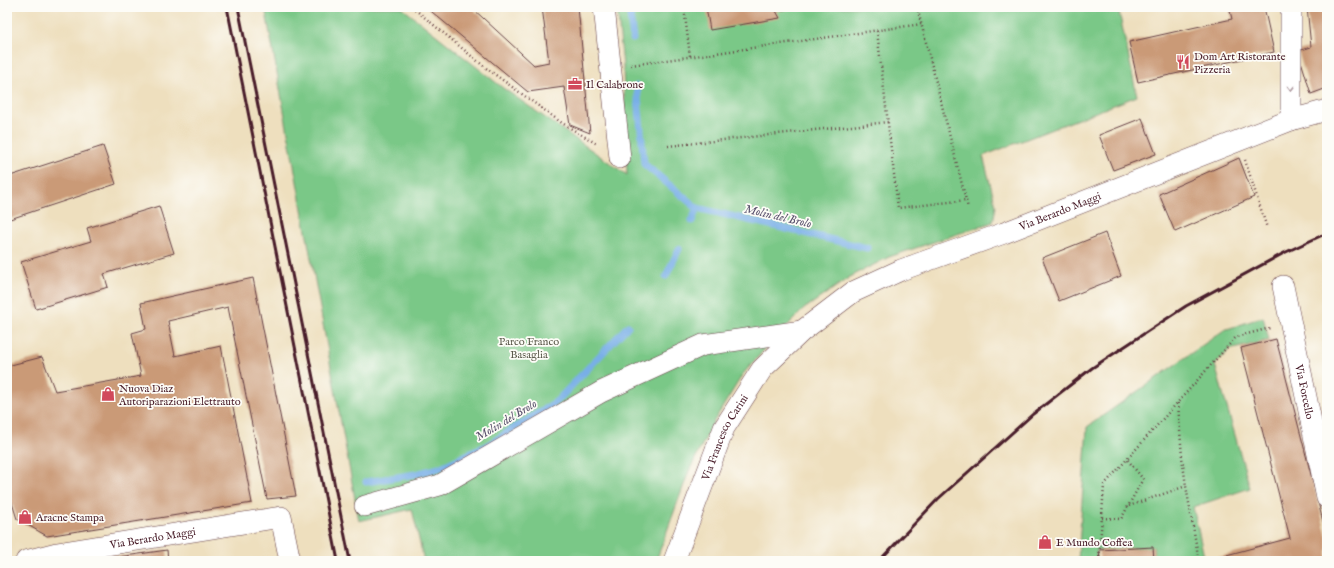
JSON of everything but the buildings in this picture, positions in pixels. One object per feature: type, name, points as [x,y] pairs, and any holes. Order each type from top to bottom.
[{"type":"street","points":[[604,7],[620,158]]},
{"type":"street","points":[[1291,120],[1292,7]]},
{"type":"street","name":"Via Berardo Maggi","points":[[802,331],[853,292],[901,270],[1004,233],[1291,120],[1327,110]]},
{"type":"street","name":"Via Forcello","points":[[1283,286],[1292,323],[1327,498]]},
{"type":"street","points":[[365,506],[440,485],[600,392],[703,345],[802,331]]},
{"type":"street","name":"Via Francesco Carini","points":[[674,561],[724,428],[762,369],[802,331]]},
{"type":"street","name":"Via Berardo Maggi","points":[[26,561],[57,553],[281,517],[290,561]]},
{"type":"path","points":[[412,7],[498,77],[562,124],[620,158]]},
{"type":"path","points":[[684,7],[690,56]]},
{"type":"path","points":[[917,7],[968,208]]},
{"type":"path","points":[[611,67],[922,24]]},
{"type":"path","points":[[877,31],[898,208],[966,200]]},
{"type":"path","points":[[668,146],[888,122]]},
{"type":"path","points":[[1239,141],[1267,228]]},
{"type":"path","points":[[1099,561],[1104,485],[1236,337],[1292,323]]},
{"type":"path","points":[[1178,402],[1182,457],[1199,561]]},
{"type":"path","points":[[1102,518],[1121,519],[1144,479],[1127,459]]},
{"type":"path","points":[[1128,506],[1186,486]]},
{"type":"green space","name":"Parco Franco Basaglia","points":[[265,7],[401,7],[503,88],[627,175],[623,66],[617,7],[1118,7],[1137,96],[983,156],[996,206],[993,222],[889,257],[850,277],[804,309],[771,342],[743,374],[714,421],[689,471],[656,561],[424,561],[412,509],[359,521]]},
{"type":"green space","points":[[1263,317],[1269,340],[1229,350],[1215,365],[1250,488],[1193,507],[1205,561],[1154,561],[1153,547],[1097,550],[1096,561],[1078,561],[1087,427],[1224,330]]},
{"type":"waterway","points":[[629,7],[633,39]]},
{"type":"waterway","points":[[637,86],[644,164],[697,208]]},
{"type":"waterway","name":"Molin del Brolo","points":[[692,221],[697,208],[867,248]]},
{"type":"waterway","name":"Molin del Brolo","points":[[666,276],[679,249]]},
{"type":"waterway","name":"Molin del Brolo","points":[[366,482],[416,474],[439,468],[486,446],[557,401],[628,326]]},
{"type":"railway","points":[[227,7],[338,561]]},
{"type":"railway","points":[[238,7],[350,561]]},
{"type":"railway","points":[[879,561],[938,499],[1033,414],[1092,368],[1186,306],[1284,253],[1327,233]]},
{"type":"place","name":"Dom Art Ristorante Pizzeria","points":[[1183,62]]},
{"type":"place","name":"Il Calabrone","points":[[575,84]]},
{"type":"place","name":"Nuova Diaz Autoriparazioni Elettrauto","points":[[108,394]]},
{"type":"place","name":"Aracne Stampa","points":[[25,517]]},
{"type":"place","name":"E Mundo Coffea","points":[[1045,542]]}]
